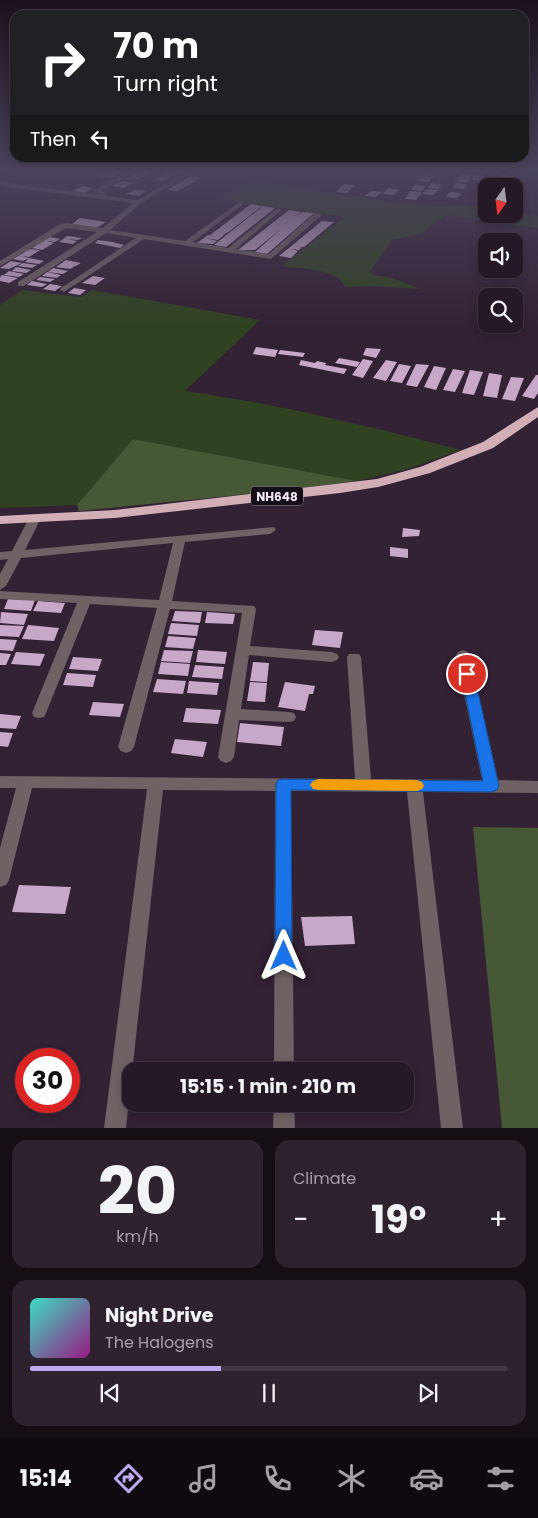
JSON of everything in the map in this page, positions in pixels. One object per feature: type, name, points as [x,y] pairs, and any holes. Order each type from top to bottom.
[{"type":"highway","name":"NH648","points":[[0,520],[115,514],[340,489],[378,483],[425,470],[488,445],[538,412]]},
{"type":"street","points":[[21,284],[115,222]]},
{"type":"street","points":[[186,244],[216,222]]},
{"type":"street","points":[[229,251],[264,222]]},
{"type":"street","points":[[0,264],[63,226],[270,256],[310,222]]},
{"type":"street","points":[[64,290],[142,237]]},
{"type":"street","points":[[0,586],[35,518]]},
{"type":"street","points":[[0,556],[270,530]]},
{"type":"street","points":[[126,747],[180,539]]},
{"type":"street","points":[[0,596],[249,609],[226,756]]},
{"type":"street","points":[[39,713],[85,601]]},
{"type":"street","points":[[242,650],[332,657]]},
{"type":"street","points":[[463,655],[491,786]]},
{"type":"street","points":[[354,657],[363,785]]},
{"type":"street","points":[[232,714],[289,717]]},
{"type":"street","points":[[0,782],[538,787]]},
{"type":"street","points":[[0,880],[26,782]]},
{"type":"street","points":[[115,1128],[156,783]]},
{"type":"street","points":[[283,784],[284,1062]]},
{"type":"street","points":[[414,786],[452,1128]]},
{"type":"street","points":[[284,1112],[284,1128]]},
{"type":"green space","points":[[339,222],[437,222],[421,234],[392,240],[370,272],[373,275],[389,277],[421,289],[372,286],[345,287],[334,276],[308,269],[282,266]]},
{"type":"green space","points":[[538,222],[538,228],[502,223],[523,223]]},
{"type":"green space","points":[[22,290],[81,297],[92,290],[260,320],[185,391],[255,402],[323,416],[461,450],[408,469],[357,481],[133,439],[77,505],[0,508],[0,305]]},
{"type":"green space","points":[[133,439],[357,481],[79,511],[77,505]]},
{"type":"green space","points":[[473,827],[538,828],[538,1128],[502,1128]]},
{"type":"building","points":[[75,222],[106,222],[96,228],[72,224]]},
{"type":"building","points":[[228,222],[242,222],[227,233],[217,231],[226,233],[218,240],[206,238],[217,241],[213,244],[197,243],[208,235],[214,236],[210,235]]},
{"type":"building","points":[[243,222],[258,222],[226,247],[214,245]]},
{"type":"building","points":[[274,222],[304,222],[267,254],[255,252],[282,228],[255,250],[238,250]]},
{"type":"building","points":[[321,222],[334,222],[304,247],[295,246],[302,247],[299,250],[292,249],[298,251],[291,258],[279,256]]},
{"type":"building","points":[[67,236],[82,238],[78,240],[67,239],[77,241],[73,244],[59,242]]},
{"type":"building","points":[[50,237],[60,239],[55,242],[47,241],[54,243],[42,250],[32,248]]},
{"type":"building","points":[[98,240],[124,245],[120,248],[95,243]]},
{"type":"building","points":[[30,249],[40,250],[29,257],[21,256],[29,258],[23,261],[13,259]]},
{"type":"building","points":[[29,258],[44,261],[39,264],[25,262]]},
{"type":"building","points":[[66,260],[81,263],[76,266],[70,265],[75,266],[70,269],[56,267]]},
{"type":"building","points":[[11,261],[22,263],[9,269],[0,268]]},
{"type":"building","points":[[23,263],[37,265],[32,268],[18,266]]},
{"type":"building","points":[[16,267],[31,270],[26,273],[12,271]]},
{"type":"building","points":[[53,268],[68,271],[63,274],[48,272]]},
{"type":"building","points":[[9,271],[24,274],[19,277],[4,275]]},
{"type":"building","points":[[47,272],[61,275],[57,278],[42,276]]},
{"type":"building","points":[[2,275],[18,278],[9,283],[0,281]]},
{"type":"building","points":[[93,276],[105,278],[95,285],[82,283]]},
{"type":"building","points":[[40,277],[55,279],[50,282],[36,280]]},
{"type":"building","points":[[32,281],[47,284],[42,287],[27,285]]},
{"type":"building","points":[[50,284],[62,286],[55,291],[43,289]]},
{"type":"building","points":[[74,288],[86,290],[80,295],[68,293]]},
{"type":"building","points":[[256,347],[278,350],[275,357],[253,354]]},
{"type":"building","points":[[366,348],[381,349],[376,358],[363,355]]},
{"type":"building","points":[[280,350],[305,353],[303,357],[278,354]]},
{"type":"building","points":[[339,358],[360,362],[357,367],[335,363]]},
{"type":"building","points":[[363,359],[373,361],[363,378],[352,375]]},
{"type":"building","points":[[301,360],[315,363],[317,361],[326,363],[325,365],[347,369],[344,374],[299,365]]},
{"type":"building","points":[[386,360],[397,362],[386,381],[373,378]]},
{"type":"building","points":[[399,364],[411,366],[402,383],[390,381]]},
{"type":"building","points":[[416,364],[429,365],[417,387],[406,385]]},
{"type":"building","points":[[434,366],[446,368],[436,390],[424,387]]},
{"type":"building","points":[[453,369],[465,371],[455,392],[443,390]]},
{"type":"building","points":[[470,370],[483,372],[474,395],[462,393]]},
{"type":"building","points":[[489,373],[502,375],[497,398],[483,396]]},
{"type":"building","points":[[536,375],[538,375],[538,393],[534,399],[522,396]]},
{"type":"building","points":[[511,377],[524,378],[515,401],[502,399]]},
{"type":"building","points":[[403,528],[420,530],[419,536],[402,537]]},
{"type":"building","points":[[390,547],[408,549],[408,558],[390,556]]},
{"type":"building","points":[[8,599],[35,600],[31,611],[4,609]]},
{"type":"building","points":[[38,601],[65,603],[61,613],[33,611]]},
{"type":"building","points":[[175,611],[202,612],[200,623],[172,621]]},
{"type":"building","points":[[1,612],[28,614],[24,625],[0,623]]},
{"type":"building","points":[[207,612],[235,614],[233,624],[205,623]]},
{"type":"building","points":[[171,623],[199,625],[197,636],[168,634]]},
{"type":"building","points":[[0,625],[24,626],[19,637],[0,636]]},
{"type":"building","points":[[28,625],[59,628],[54,641],[22,639]]},
{"type":"building","points":[[315,630],[343,632],[340,648],[312,645]]},
{"type":"building","points":[[168,636],[196,638],[193,649],[165,647]]},
{"type":"building","points":[[0,639],[17,640],[13,651],[0,650]]},
{"type":"building","points":[[164,650],[193,651],[190,663],[161,661]]},
{"type":"building","points":[[198,650],[227,652],[225,664],[196,662]]},
{"type":"building","points":[[16,652],[45,654],[40,666],[11,664]]},
{"type":"building","points":[[0,653],[11,654],[6,665],[0,665]]},
{"type":"building","points":[[73,657],[102,659],[98,671],[69,669]]},
{"type":"building","points":[[161,662],[190,664],[188,676],[158,674]]},
{"type":"building","points":[[253,662],[269,663],[267,682],[250,681]]},
{"type":"building","points":[[195,665],[224,667],[222,679],[192,677]]},
{"type":"building","points":[[67,673],[96,675],[93,687],[63,685]]},
{"type":"building","points":[[157,679],[186,681],[183,694],[153,692]]},
{"type":"building","points":[[189,681],[219,683],[217,695],[187,693]]},
{"type":"building","points":[[250,682],[267,683],[265,702],[247,701]]},
{"type":"building","points":[[285,682],[315,686],[313,694],[309,694],[305,711],[278,707]]},
{"type":"building","points":[[93,702],[124,704],[120,717],[89,715]]},
{"type":"building","points":[[186,708],[221,710],[218,724],[183,722]]},
{"type":"building","points":[[0,714],[21,716],[16,729],[0,728]]},
{"type":"building","points":[[240,723],[284,727],[281,746],[237,742]]},
{"type":"building","points":[[0,732],[13,733],[8,747],[0,746]]},
{"type":"building","points":[[175,739],[207,742],[203,757],[171,753]]},
{"type":"building","points":[[19,885],[71,887],[65,914],[12,912]]},
{"type":"building","points":[[352,916],[355,944],[305,946],[301,917]]},
{"type":"slow traffic","points":[[318,785],[417,786]]},
{"type":"route","points":[[284,956],[283,784],[491,786],[467,674]]}]
